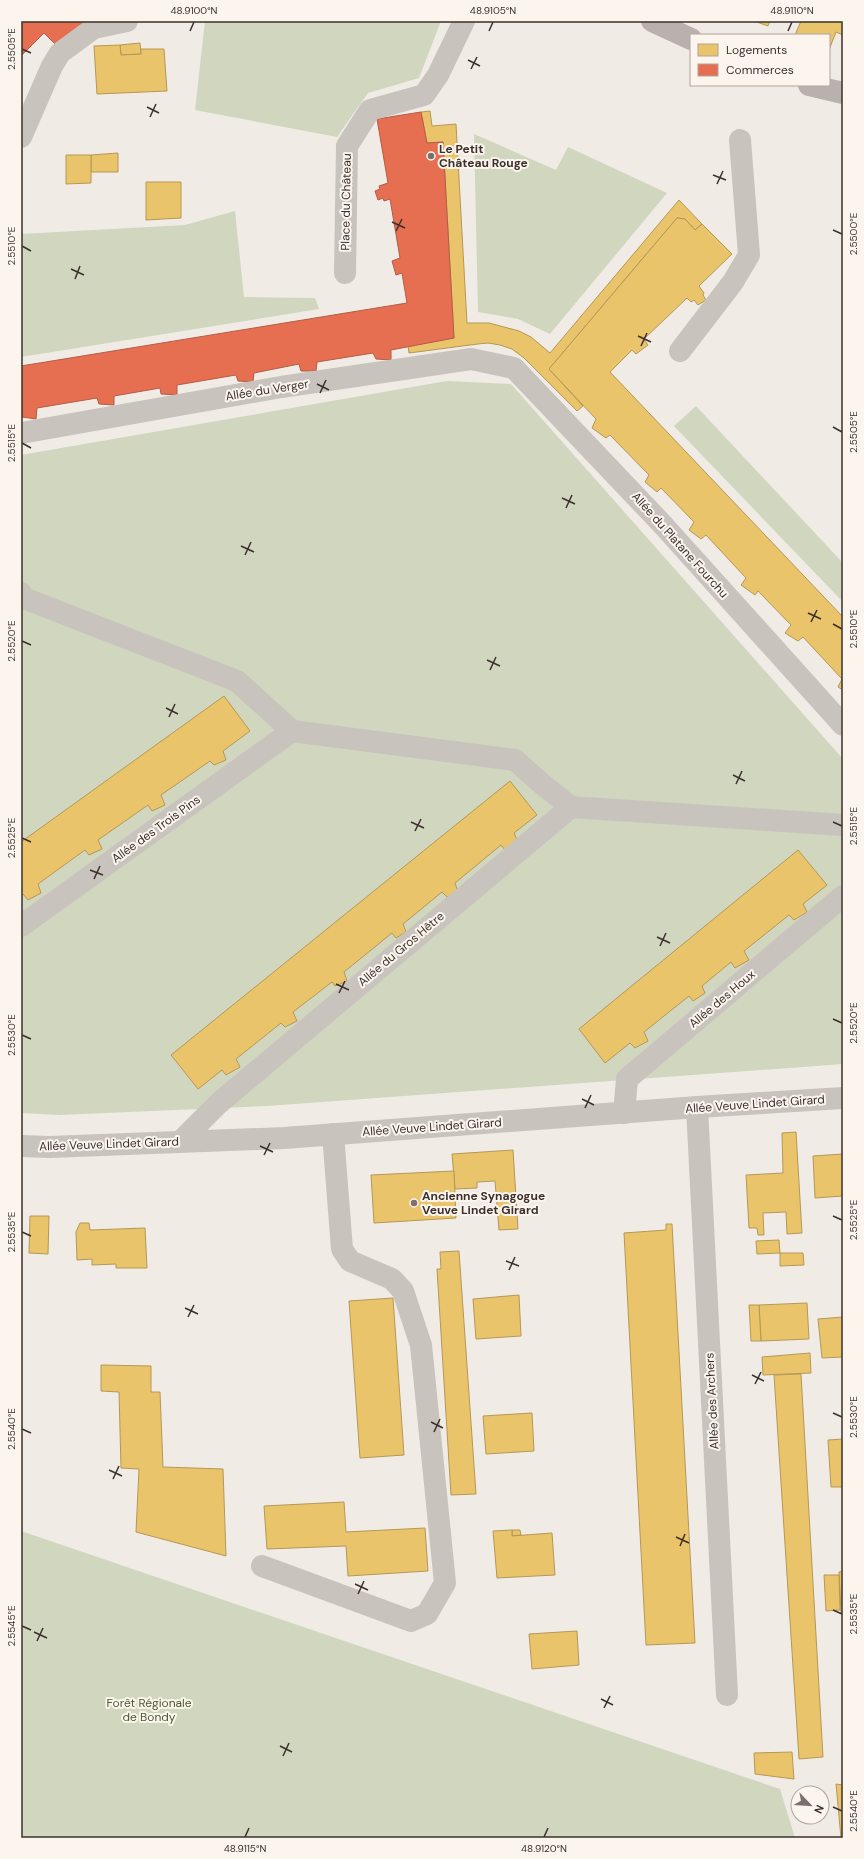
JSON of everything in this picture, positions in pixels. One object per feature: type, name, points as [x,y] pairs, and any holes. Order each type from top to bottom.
[{"type":"main road","points":[[652,21],[690,39]]},
{"type":"main road","points":[[813,86],[843,93]]},
{"type":"street","points":[[21,137],[52,66],[60,53],[94,28],[127,21]]},
{"type":"street","name":"Place du Château","points":[[345,273],[347,146],[370,110],[424,94],[438,75],[464,21]]},
{"type":"street","points":[[680,351],[733,282],[749,255],[740,140]]},
{"type":"street","name":"Allée du Verger","points":[[21,433],[280,387],[471,359],[514,368]]},
{"type":"street","name":"Allée du Platane Fourchu","points":[[514,368],[663,525],[843,725]]},
{"type":"street","points":[[21,593],[21,597],[237,680],[292,731],[515,760],[542,784],[571,806],[843,825]]},
{"type":"street","name":"Allée des Trois Pins","points":[[21,926],[292,731]]},
{"type":"street","name":"Allée du Gros Hêtre","points":[[180,1142],[219,1103],[571,806]]},
{"type":"street","name":"Allée des Houx","points":[[624,1113],[627,1079],[843,896]]},
{"type":"street","name":"Allée Veuve Lindet Girard","points":[[21,1146],[50,1147],[333,1134],[697,1107],[843,1098]]},
{"type":"street","name":"Allée des Archers","points":[[697,1107],[727,1695]]},
{"type":"street","points":[[262,1566],[411,1621],[427,1614],[445,1583],[421,1345],[403,1291],[392,1279],[350,1261],[342,1249],[333,1134]]},
{"type":"green space","points":[[205,21],[441,21],[419,78],[368,93],[337,137],[195,110]]},
{"type":"green space","points":[[474,134],[556,170],[568,147],[667,193],[550,334],[518,319],[478,312]]},
{"type":"green space","points":[[235,211],[244,297],[315,298],[319,309],[21,357],[21,234],[185,225]]},
{"type":"green space","points":[[447,381],[511,384],[843,759],[843,1064],[267,1106],[60,1115],[21,1113],[21,455]]},
{"type":"green space","points":[[696,406],[843,563],[843,602],[674,426]]},
{"type":"green space","name":"Forêt Régionale de Bondy","points":[[21,1531],[780,1789],[795,1838],[21,1838]]},
{"type":"building: Logements","points":[[754,21],[770,21],[768,26]]},
{"type":"building: Logements","points":[[801,21],[843,21],[843,35],[836,32],[830,47],[830,34],[795,34]]},
{"type":"building: Logements","points":[[140,43],[141,54],[121,55],[120,45]]},
{"type":"building: Logements","points":[[120,45],[121,55],[141,54],[141,49],[164,49],[167,91],[97,94],[94,46]]},
{"type":"building: Logements","points":[[430,111],[432,126],[456,124],[467,323],[489,323],[519,331],[531,337],[550,353],[679,200],[702,224],[695,230],[685,219],[677,218],[549,369],[583,406],[577,411],[524,358],[512,349],[488,343],[409,353],[408,346],[454,338],[443,142],[427,143],[421,112]]},
{"type":"building: Logements","points":[[118,153],[118,172],[91,172],[91,155]]},
{"type":"building: Logements","points":[[66,155],[91,155],[91,183],[66,184]]},
{"type":"building: Logements","points":[[146,182],[181,182],[181,218],[146,220]]},
{"type":"building: Logements","points":[[677,218],[685,219],[695,230],[702,224],[732,254],[699,286],[704,293],[703,295],[706,300],[698,305],[694,300],[691,302],[687,298],[644,339],[648,345],[636,354],[632,350],[610,372],[843,617],[843,690],[838,687],[842,679],[803,637],[798,641],[785,633],[791,625],[758,591],[755,595],[741,585],[746,578],[706,535],[701,539],[689,530],[694,522],[661,488],[657,492],[645,482],[649,475],[610,435],[606,438],[592,428],[596,419],[549,369]]},
{"type":"building: Logements","points":[[224,696],[250,731],[223,751],[226,760],[214,765],[210,761],[161,795],[165,805],[152,811],[148,805],[98,840],[102,849],[89,855],[85,850],[38,884],[41,893],[28,900],[23,894],[21,896],[21,842]]},
{"type":"building: Logements","points":[[510,781],[537,815],[514,833],[518,842],[505,850],[501,845],[455,883],[458,892],[447,897],[442,892],[403,924],[406,932],[396,938],[392,933],[344,972],[347,981],[335,986],[332,982],[293,1012],[297,1021],[285,1027],[281,1023],[236,1059],[240,1067],[226,1075],[222,1070],[198,1089],[171,1055]]},
{"type":"building: Logements","points":[[798,850],[827,885],[803,904],[807,912],[794,920],[789,915],[744,951],[749,960],[735,968],[731,962],[702,986],[705,993],[693,1001],[689,996],[644,1032],[648,1041],[635,1048],[630,1043],[605,1063],[579,1029]]},
{"type":"building: Logements","points":[[796,1132],[802,1233],[787,1234],[786,1212],[763,1213],[764,1235],[758,1235],[757,1228],[749,1228],[746,1175],[783,1173],[782,1133]]},
{"type":"building: Logements","points":[[513,1150],[518,1229],[499,1230],[495,1181],[477,1182],[477,1188],[455,1189],[452,1154]]},
{"type":"building: Logements","points":[[843,1154],[843,1196],[815,1198],[813,1156]]},
{"type":"building: Logements","name":"Ancienne Synagogue Veuve Lindet Girard","points":[[454,1171],[456,1218],[374,1223],[371,1175]]},
{"type":"building: Logements","points":[[30,1216],[49,1216],[48,1254],[29,1253]]},
{"type":"building: Logements","points":[[80,1223],[89,1223],[90,1230],[145,1228],[147,1268],[116,1268],[116,1264],[92,1265],[92,1259],[77,1260],[76,1232]]},
{"type":"building: Logements","points":[[666,1224],[672,1224],[695,1643],[646,1645],[624,1233],[666,1230]]},
{"type":"building: Logements","points":[[779,1240],[780,1253],[757,1254],[756,1241]]},
{"type":"building: Logements","points":[[459,1251],[476,1494],[451,1495],[437,1269],[441,1269],[440,1252]]},
{"type":"building: Logements","points":[[780,1253],[803,1253],[804,1265],[780,1266]]},
{"type":"building: Logements","points":[[519,1295],[521,1336],[476,1339],[473,1299]]},
{"type":"building: Logements","points":[[393,1298],[404,1455],[360,1458],[349,1301]]},
{"type":"building: Logements","points":[[807,1303],[809,1339],[761,1341],[759,1305]]},
{"type":"building: Logements","points":[[749,1305],[759,1305],[761,1341],[751,1341]]},
{"type":"building: Logements","points":[[843,1317],[843,1357],[822,1358],[818,1319]]},
{"type":"building: Logements","points":[[810,1353],[811,1373],[763,1375],[762,1357]]},
{"type":"building: Logements","points":[[101,1365],[151,1366],[151,1392],[160,1392],[163,1467],[223,1469],[226,1556],[136,1532],[139,1469],[121,1468],[119,1392],[101,1391]]},
{"type":"building: Logements","points":[[801,1374],[823,1757],[799,1759],[774,1375]]},
{"type":"building: Logements","points":[[532,1413],[534,1451],[486,1454],[483,1416]]},
{"type":"building: Logements","points":[[843,1439],[843,1487],[831,1487],[828,1440]]},
{"type":"building: Logements","points":[[344,1502],[346,1532],[425,1528],[428,1571],[348,1576],[346,1546],[267,1549],[264,1506]]},
{"type":"building: Logements","points":[[512,1530],[520,1530],[521,1535],[512,1536]]},
{"type":"building: Logements","points":[[512,1530],[512,1536],[552,1533],[555,1575],[497,1578],[493,1531]]},
{"type":"building: Logements","points":[[843,1571],[843,1613],[841,1613],[839,1572]]},
{"type":"building: Logements","points":[[824,1575],[839,1575],[840,1610],[826,1611]]},
{"type":"building: Logements","points":[[577,1631],[579,1665],[532,1669],[529,1634]]},
{"type":"building: Logements","points":[[792,1752],[794,1779],[755,1774],[754,1753]]},
{"type":"building: Logements","points":[[836,1784],[843,1785],[843,1838],[841,1838]]},
{"type":"building: Commerces","points":[[21,21],[88,21],[56,45],[44,33],[21,56]]},
{"type":"building: Commerces","points":[[421,112],[427,143],[443,142],[454,338],[391,350],[391,360],[376,359],[373,353],[317,362],[316,371],[301,371],[299,364],[254,373],[253,382],[238,381],[236,375],[177,385],[177,395],[161,394],[160,388],[114,396],[114,405],[99,404],[97,398],[37,408],[36,419],[22,417],[21,366],[407,303],[402,273],[396,275],[392,261],[400,258],[390,199],[384,201],[383,198],[378,200],[375,191],[380,189],[379,186],[388,183],[377,119]]},
{"type":"place","name":"Le Petit Château Rouge","points":[[431,156]]},
{"type":"place","name":"Ancienne Synagogue Veuve Lindet Girard","points":[[414,1203]]}]
